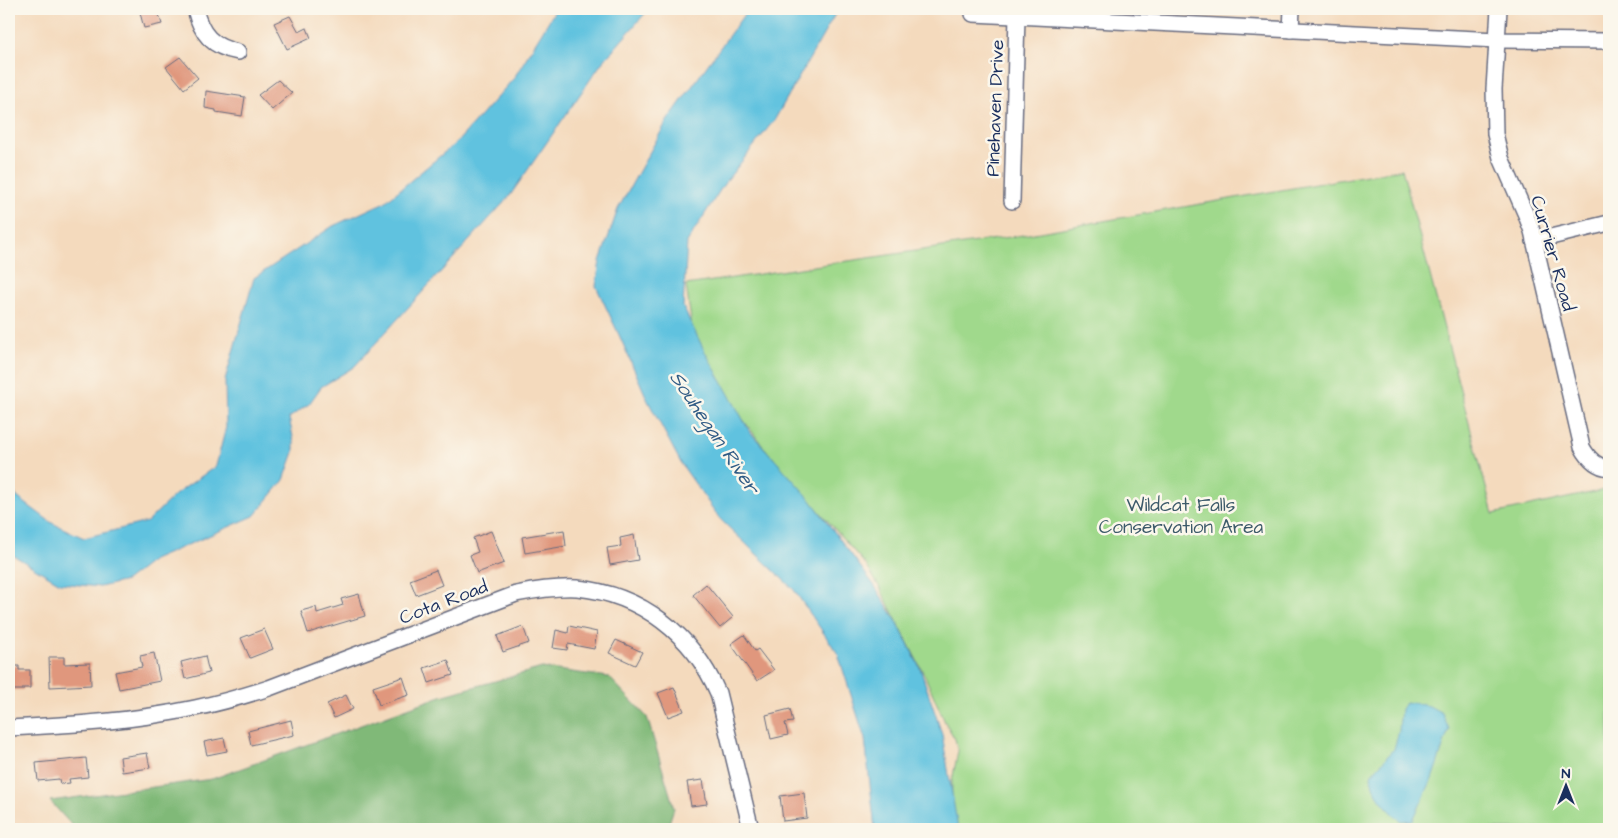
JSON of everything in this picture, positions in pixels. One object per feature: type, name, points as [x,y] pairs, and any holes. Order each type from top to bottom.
[{"type":"street","points":[[196,9],[201,26],[214,44],[224,49],[238,52]]},
{"type":"street","points":[[1291,30],[1292,9]]},
{"type":"street","name":"Currier Road","points":[[1499,9],[1494,89],[1495,134],[1501,158],[1526,215],[1534,241],[1582,447],[1591,460],[1607,468]]},
{"type":"street","points":[[973,14],[1497,40],[1609,41]]},
{"type":"street","name":"Pinehaven Drive","points":[[1012,201],[1017,16]]},
{"type":"street","points":[[1534,241],[1609,223]]},
{"type":"street","name":"Cota Road","points":[[9,728],[80,724],[155,716],[232,700],[269,688],[516,594],[536,590],[577,588],[599,592],[638,605],[654,614],[682,639],[705,667],[718,693],[750,829]]},
{"type":"green space","name":"Wildcat Falls Conservation Area","points":[[1402,169],[1493,514],[1609,489],[1609,829],[951,829],[952,781],[958,751],[955,739],[945,722],[924,674],[880,588],[866,565],[762,445],[711,376],[693,334],[686,285],[1017,236]]},
{"type":"green space","points":[[542,668],[609,677],[647,717],[674,808],[667,829],[75,829],[50,801],[212,779],[441,696]]},
{"type":"water","points":[[556,9],[649,9],[601,64],[509,197],[354,367],[321,387],[309,404],[289,418],[294,452],[284,480],[254,516],[153,560],[126,581],[100,587],[60,583],[9,552],[9,485],[17,497],[52,523],[84,538],[147,522],[176,494],[216,466],[226,427],[225,380],[254,278],[333,226],[385,202],[458,141],[514,78]]},
{"type":"water","name":"Souhegan River","points":[[748,9],[838,9],[775,119],[724,184],[687,242],[683,307],[703,348],[750,432],[810,499],[874,585],[897,622],[920,668],[942,734],[958,829],[875,829],[865,739],[838,654],[794,590],[720,519],[682,465],[648,401],[596,286],[600,261],[618,209],[667,121]]},
{"type":"water","points":[[1406,702],[1429,706],[1442,713],[1449,729],[1432,779],[1413,820],[1401,821],[1386,806],[1374,789],[1371,775],[1394,749],[1399,731],[1401,709]]},
{"type":"building","points":[[139,9],[157,9],[162,24],[144,28]]},
{"type":"building","points":[[290,16],[299,32],[307,28],[311,38],[287,49],[274,23]]},
{"type":"building","points":[[180,57],[198,78],[184,89],[166,67]]},
{"type":"building","points":[[278,80],[292,93],[272,110],[258,95]]},
{"type":"building","points":[[206,91],[245,97],[242,116],[216,112],[216,110],[205,108]]},
{"type":"building","points":[[564,530],[566,546],[525,553],[522,537]]},
{"type":"building","points":[[491,531],[504,563],[477,573],[470,555],[478,552],[473,538]]},
{"type":"building","points":[[634,535],[638,560],[610,565],[607,548],[621,546],[620,538]]},
{"type":"building","points":[[436,570],[442,585],[416,595],[410,580]]},
{"type":"building","points":[[706,584],[733,617],[720,628],[693,595]]},
{"type":"building","points":[[359,594],[365,616],[308,633],[301,611],[316,607],[317,613],[343,605],[341,599]]},
{"type":"building","points":[[523,626],[529,643],[503,652],[497,636]]},
{"type":"building","points":[[569,626],[597,632],[594,649],[568,644],[567,650],[553,648],[556,630],[568,633]]},
{"type":"building","points":[[264,629],[273,649],[250,658],[241,638]]},
{"type":"building","points":[[744,635],[755,651],[758,649],[774,670],[757,681],[731,644]]},
{"type":"building","points":[[616,640],[642,652],[635,665],[609,653]]},
{"type":"building","points":[[154,653],[160,681],[119,689],[115,672],[142,667],[140,656]]},
{"type":"building","points":[[205,656],[209,673],[185,679],[181,662]]},
{"type":"building","points":[[49,657],[64,657],[64,664],[90,663],[91,685],[50,687]]},
{"type":"building","points":[[448,660],[453,675],[429,683],[424,668]]},
{"type":"building","points":[[9,666],[19,666],[19,670],[30,670],[30,688],[10,690]]},
{"type":"building","points":[[403,677],[409,695],[379,705],[373,687]]},
{"type":"building","points":[[674,687],[684,711],[668,717],[658,693]]},
{"type":"building","points":[[346,695],[353,709],[334,718],[327,704]]},
{"type":"building","points":[[790,709],[793,722],[785,723],[788,735],[771,739],[766,715]]},
{"type":"building","points":[[291,720],[294,735],[251,745],[248,731]]},
{"type":"building","points":[[224,738],[227,751],[207,755],[204,742]]},
{"type":"building","points":[[147,753],[150,768],[122,772],[120,757]]},
{"type":"building","points":[[86,758],[88,777],[69,779],[70,783],[60,784],[59,779],[38,781],[36,763]]},
{"type":"building","points":[[703,780],[707,804],[691,806],[687,782]]},
{"type":"building","points":[[804,793],[807,818],[783,821],[780,796]]}]
